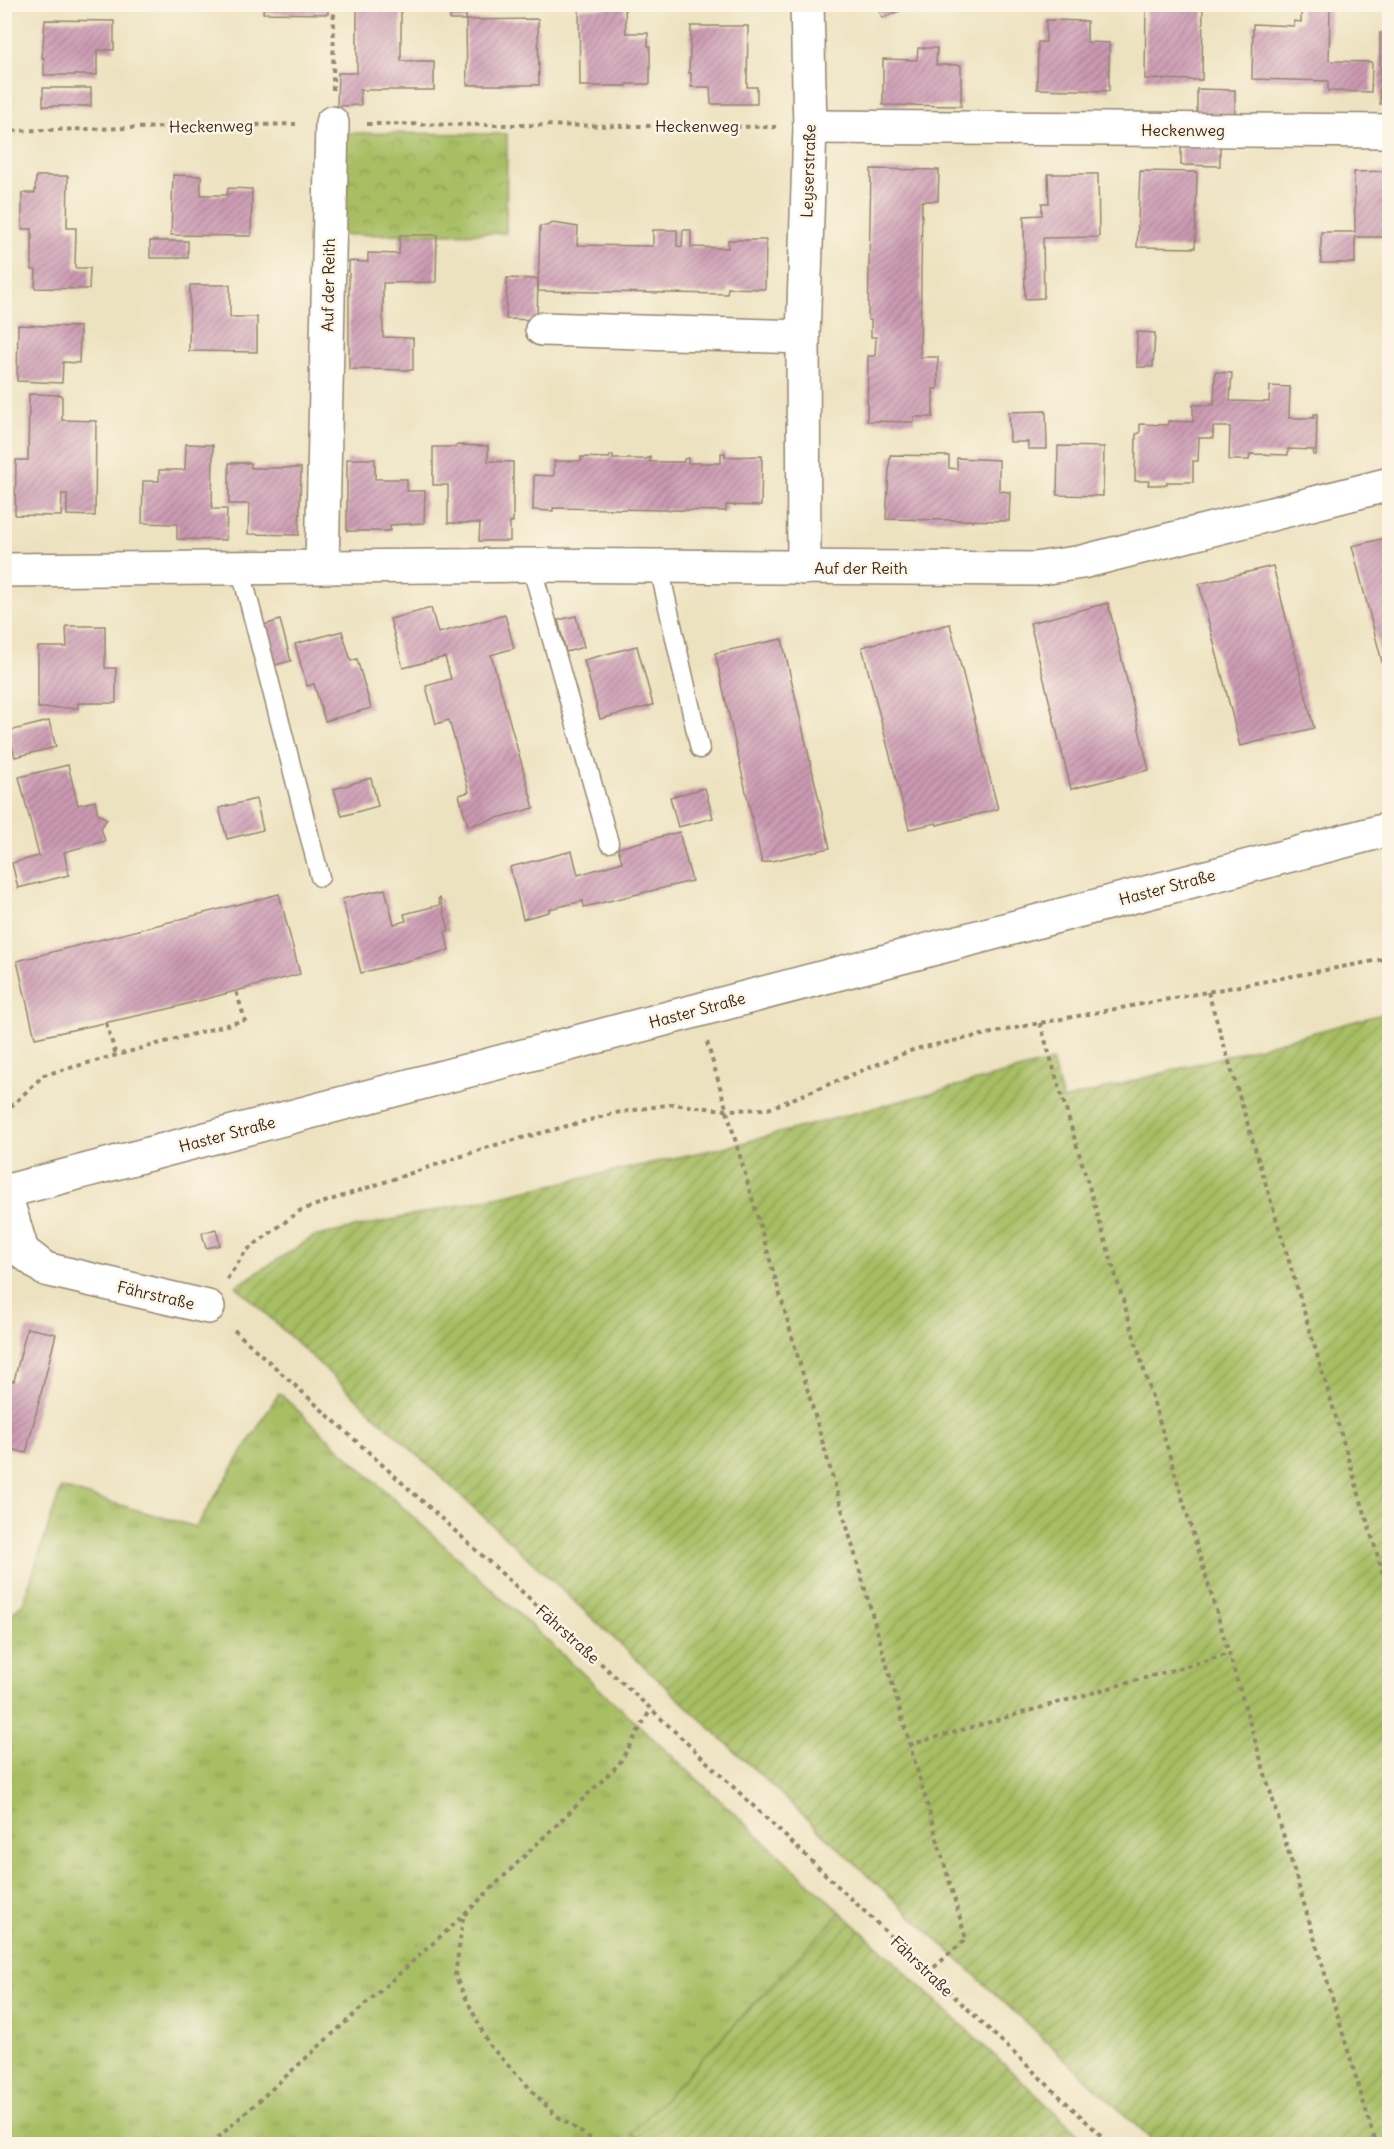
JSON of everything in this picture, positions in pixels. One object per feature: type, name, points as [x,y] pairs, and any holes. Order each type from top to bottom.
[{"type":"street","name":"Leyserstraße","points":[[804,568],[803,337],[810,127],[807,4]]},
{"type":"street","name":"Auf der Reith","points":[[322,566],[332,123]]},
{"type":"street","name":"Heckenweg","points":[[810,127],[1389,131]]},
{"type":"street","points":[[542,329],[803,337]]},
{"type":"street","name":"Auf der Reith","points":[[4,570],[531,565],[1035,569],[1082,562],[1389,484]]},
{"type":"street","name":"Haster Straße","points":[[5,1192],[1389,829]]},
{"type":"street","name":"Fährstraße","points":[[5,1192],[22,1251],[45,1269],[208,1307]]},
{"type":"lane","points":[[531,565],[609,843]]},
{"type":"lane","points":[[240,567],[320,877]]},
{"type":"lane","points":[[659,567],[700,749]]},
{"type":"path","points":[[332,123],[334,4]]},
{"type":"path","name":"Heckenweg","points":[[4,131],[332,123],[810,127]]},
{"type":"path","points":[[208,1307],[246,1251],[302,1210],[492,1146],[616,1113],[672,1104],[725,1110],[768,1109],[915,1049],[1040,1023],[1389,958]]},
{"type":"path","points":[[4,1113],[44,1075],[245,1020],[236,991]]},
{"type":"path","points":[[1208,992],[1389,1597]]},
{"type":"path","points":[[698,1010],[966,1939],[929,1972]]},
{"type":"path","points":[[106,1023],[116,1055]]},
{"type":"path","points":[[1040,1023],[1377,2145]]},
{"type":"path","name":"Fährstraße","points":[[208,1307],[651,1709],[1110,2145]]},
{"type":"path","points":[[909,1745],[1229,1654]]},
{"type":"path","points":[[211,2145],[464,1916],[619,1764],[651,1709]]},
{"type":"path","points":[[464,1916],[455,1976],[489,2044],[554,2114],[599,2145]]},
{"type":"green space","points":[[338,133],[507,134],[506,233],[336,235]]},
{"type":"green space","points":[[1389,1012],[1389,2144],[1156,2144],[236,1286],[313,1237],[734,1145],[1052,1061],[1063,1100]]},
{"type":"green space","points":[[279,1393],[841,1912],[632,2134],[647,2144],[5,2144],[4,1622],[23,1603],[61,1488],[196,1527]]},
{"type":"green space","points":[[841,1912],[1089,2144],[647,2144],[631,2134]]},
{"type":"building","points":[[264,4],[328,4],[328,14],[263,13]]},
{"type":"building","points":[[450,4],[466,4],[466,20],[450,20]]},
{"type":"building","points":[[877,4],[914,4],[914,5],[882,18]]},
{"type":"building","points":[[1146,4],[1203,4],[1202,80],[1145,79]]},
{"type":"building","points":[[357,7],[401,7],[401,61],[434,61],[434,90],[360,90],[361,105],[337,106],[338,73],[357,73]]},
{"type":"building","points":[[1301,7],[1330,8],[1329,61],[1372,62],[1371,92],[1328,91],[1328,81],[1252,79],[1253,24],[1294,26],[1294,21],[1301,22]]},
{"type":"building","points":[[579,8],[625,8],[626,33],[648,33],[650,84],[580,86]]},
{"type":"building","points":[[538,19],[539,85],[467,85],[466,20]]},
{"type":"building","points":[[45,20],[114,21],[114,50],[97,50],[97,75],[44,75],[44,58],[42,58]]},
{"type":"building","points":[[1046,20],[1087,21],[1087,42],[1109,43],[1109,91],[1037,89],[1038,42],[1046,42]]},
{"type":"building","points":[[691,26],[748,26],[747,87],[757,87],[757,104],[711,104],[710,87],[691,87],[691,73],[689,73]]},
{"type":"building","points":[[1380,33],[1390,33],[1390,104],[1380,104]]},
{"type":"building","points":[[918,48],[937,48],[936,65],[961,65],[961,106],[883,105],[883,59],[917,60]]},
{"type":"building","points":[[43,88],[91,88],[91,106],[43,106]]},
{"type":"building","points":[[1197,89],[1235,90],[1235,123],[1197,122]]},
{"type":"building","points":[[1181,146],[1220,146],[1220,166],[1181,165]]},
{"type":"building","points":[[871,169],[939,170],[938,201],[922,201],[920,357],[938,357],[938,389],[933,389],[933,417],[914,417],[914,422],[867,421],[868,356],[875,356],[876,337],[871,337],[871,320],[868,320]]},
{"type":"building","points":[[1140,171],[1197,172],[1195,248],[1137,247]]},
{"type":"building","points":[[1390,171],[1390,237],[1355,237],[1355,263],[1321,263],[1321,232],[1355,232],[1354,172]]},
{"type":"building","points":[[1048,174],[1098,174],[1099,237],[1043,238],[1044,298],[1025,299],[1024,216],[1042,215],[1042,203],[1049,203]]},
{"type":"building","points":[[173,175],[201,176],[201,195],[227,195],[228,188],[252,189],[251,236],[171,235]]},
{"type":"building","points":[[36,176],[68,176],[67,228],[76,228],[75,268],[90,268],[89,289],[35,288],[36,270],[32,270],[32,229],[22,229],[22,193],[35,193]]},
{"type":"building","points":[[553,223],[578,227],[577,245],[653,246],[653,230],[677,230],[677,246],[682,247],[683,230],[691,230],[691,247],[728,248],[728,240],[766,240],[765,289],[728,288],[727,294],[538,291],[540,226]]},
{"type":"building","points":[[400,235],[437,235],[436,282],[383,283],[383,337],[413,338],[413,370],[349,369],[349,261],[368,262],[368,253],[399,254]]},
{"type":"building","points":[[150,241],[188,241],[188,258],[150,258]]},
{"type":"building","points":[[507,278],[538,279],[537,320],[506,319]]},
{"type":"building","points":[[190,285],[230,285],[230,317],[257,317],[257,352],[189,351]]},
{"type":"building","points":[[18,325],[80,327],[79,363],[63,362],[62,383],[17,381]]},
{"type":"building","points":[[1137,332],[1155,333],[1153,367],[1137,367]]},
{"type":"building","points":[[1215,372],[1232,373],[1230,401],[1269,402],[1270,386],[1290,387],[1289,418],[1314,418],[1314,414],[1317,414],[1316,455],[1313,455],[1314,450],[1288,449],[1288,455],[1250,454],[1249,460],[1229,460],[1230,427],[1213,427],[1213,438],[1199,438],[1198,461],[1193,461],[1193,482],[1148,485],[1149,481],[1135,481],[1136,434],[1140,433],[1140,424],[1168,425],[1168,421],[1193,422],[1193,405],[1214,405]]},
{"type":"building","points":[[29,394],[62,395],[62,420],[96,421],[95,516],[67,515],[67,494],[62,494],[61,516],[15,515],[16,460],[28,460]]},
{"type":"building","points":[[1046,411],[1047,449],[1028,449],[1028,442],[1010,442],[1009,412]]},
{"type":"building","points":[[186,444],[213,445],[212,509],[227,509],[226,540],[177,539],[177,524],[142,523],[143,481],[159,481],[159,470],[185,470]]},
{"type":"building","points":[[456,445],[488,446],[488,461],[513,462],[513,522],[510,522],[510,541],[479,541],[480,523],[448,523],[448,485],[433,485],[433,447],[455,447]]},
{"type":"building","points":[[1058,446],[1104,447],[1103,496],[1057,495]]},
{"type":"building","points":[[721,453],[725,453],[725,457],[762,456],[761,506],[726,505],[726,511],[553,508],[553,511],[533,510],[534,475],[554,476],[554,461],[581,461],[581,457],[609,458],[613,455],[613,459],[650,457],[650,462],[684,462],[684,459],[688,458],[688,463],[721,463]]},
{"type":"building","points":[[890,455],[949,456],[949,468],[957,469],[957,458],[999,460],[999,491],[1010,492],[1009,521],[886,519]]},
{"type":"building","points":[[347,459],[375,459],[375,479],[407,479],[407,491],[425,491],[424,523],[390,525],[390,531],[347,531]]},
{"type":"building","points":[[229,463],[251,463],[251,468],[301,468],[299,535],[248,534],[249,504],[229,504]]},
{"type":"building","points":[[1390,537],[1390,689],[1389,689],[1352,546]]},
{"type":"building","points":[[1273,566],[1314,728],[1240,746],[1199,584]]},
{"type":"building","points":[[1108,603],[1149,770],[1071,789],[1030,623]]},
{"type":"building","points":[[431,608],[438,633],[505,615],[514,648],[491,655],[534,808],[468,826],[459,795],[469,792],[449,720],[436,724],[426,686],[451,679],[445,657],[403,668],[390,619]]},
{"type":"building","points":[[576,616],[584,647],[566,652],[558,620]]},
{"type":"building","points":[[280,620],[291,661],[275,665],[264,625]]},
{"type":"building","points":[[950,624],[998,809],[937,825],[936,823],[909,829],[862,647]]},
{"type":"building","points":[[66,626],[105,626],[105,668],[116,668],[116,703],[78,703],[78,708],[38,708],[38,647],[67,647]]},
{"type":"building","points":[[342,631],[351,661],[357,659],[371,708],[325,721],[314,684],[307,686],[295,644]]},
{"type":"building","points":[[782,639],[830,848],[762,863],[715,653]]},
{"type":"building","points":[[637,646],[653,705],[600,719],[584,660]]},
{"type":"building","points":[[49,721],[56,747],[15,757],[9,731]]},
{"type":"building","points":[[68,765],[78,805],[95,801],[98,814],[107,819],[101,828],[105,841],[64,852],[69,875],[18,888],[12,863],[39,856],[19,777]]},
{"type":"building","points":[[371,778],[378,806],[342,816],[334,789]]},
{"type":"building","points":[[705,788],[713,818],[678,827],[670,797]]},
{"type":"building","points":[[256,799],[263,830],[227,839],[219,808]]},
{"type":"building","points":[[679,832],[692,881],[584,907],[583,901],[549,909],[549,912],[523,919],[510,867],[572,851],[578,875],[622,862],[618,848]]},
{"type":"building","points":[[385,889],[394,924],[406,921],[404,914],[440,905],[438,899],[440,898],[449,930],[445,932],[449,950],[361,973],[342,899]]},
{"type":"building","points":[[279,894],[300,974],[168,1009],[35,1038],[17,961]]},
{"type":"building","points":[[216,1229],[220,1245],[206,1248],[202,1233]]},
{"type":"building","points":[[27,1328],[56,1334],[26,1453],[4,1447],[4,1379],[14,1381]]}]
